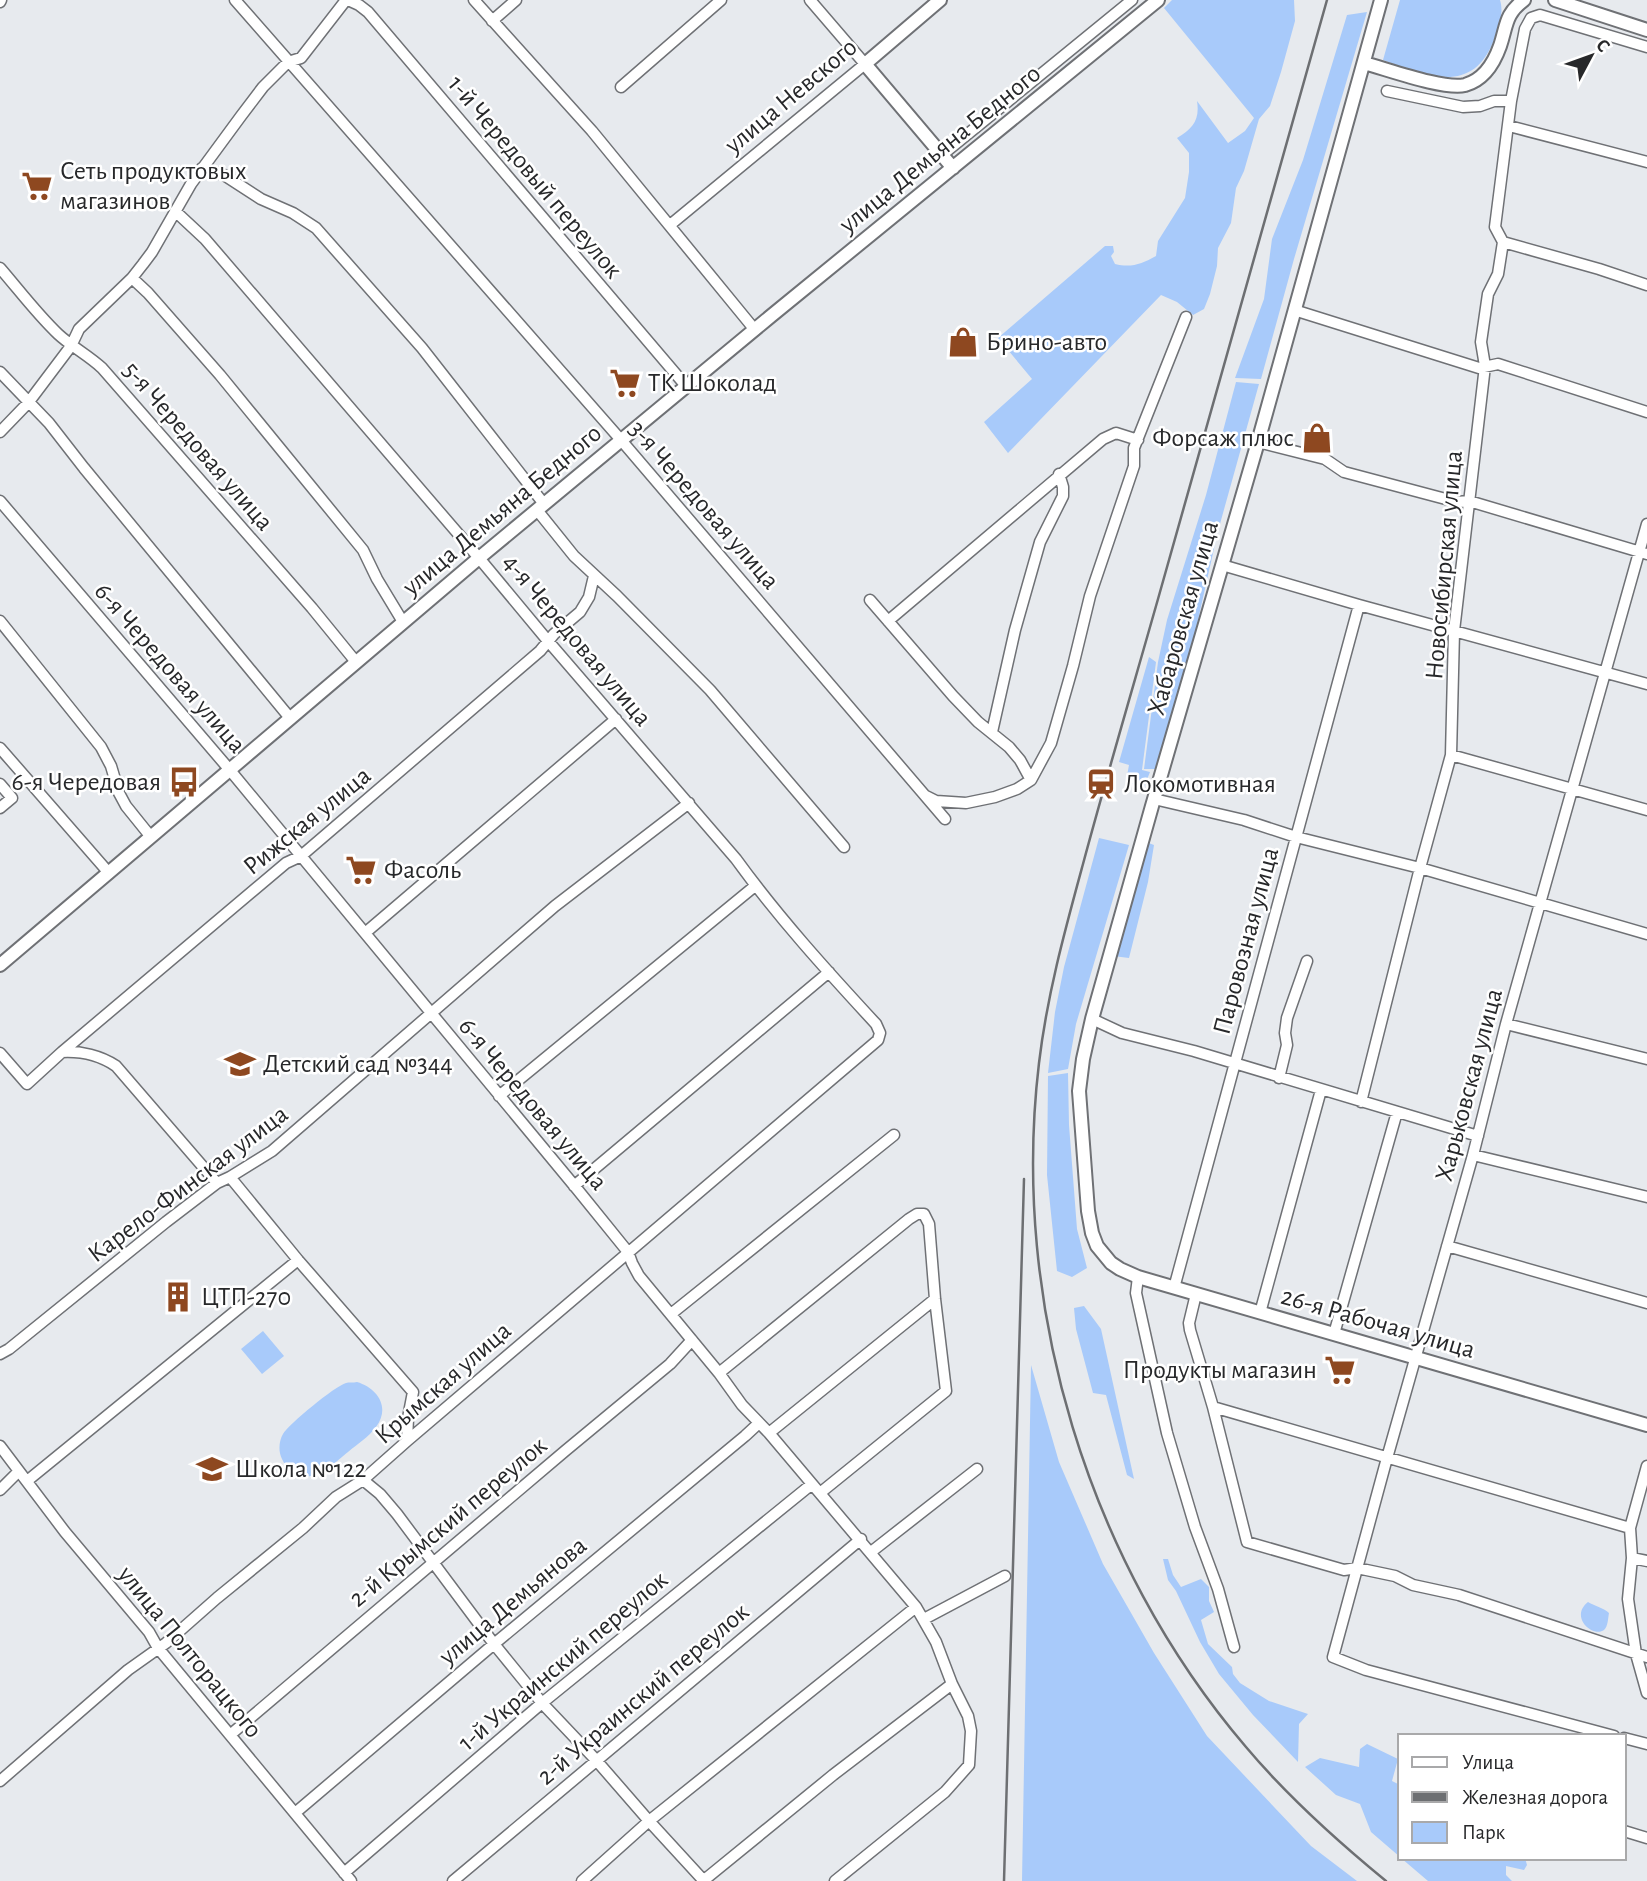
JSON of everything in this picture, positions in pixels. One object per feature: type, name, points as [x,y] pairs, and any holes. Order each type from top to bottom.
[{"type":"main road","name":"улица Невского","points":[[865,64],[940,0]]},
{"type":"main road","name":"улица Демьяна Бедного","points":[[0,965],[479,558],[1158,0]]},
{"type":"main road","name":"Хабаровская улица","points":[[1102,1254],[1092,1233],[1087,1211],[1079,1091],[1083,1059],[1092,1019],[1258,442],[1381,0]]},
{"type":"main road","points":[[1364,63],[1426,80],[1462,86],[1475,80],[1491,65],[1499,48],[1509,6],[1524,0]]},
{"type":"main road","points":[[1555,0],[1647,30]]},
{"type":"main road","points":[[865,64],[953,168]]},
{"type":"main road","name":"26-я Рабочая улица","points":[[1102,1254],[1120,1269],[1138,1277],[1647,1425]]},
{"type":"street","name":"3-я Чередовая улица","points":[[234,0],[621,440],[945,819]]},
{"type":"street","points":[[0,432],[28,403],[71,346],[79,329],[132,278],[152,252],[202,168],[263,87],[288,62],[301,58],[347,0]]},
{"type":"street","name":"1-й Чередовый переулок","points":[[347,0],[359,5],[378,23],[686,386]]},
{"type":"street","points":[[474,0],[592,131],[755,330]]},
{"type":"street","points":[[492,21],[516,0]]},
{"type":"street","points":[[621,87],[721,0]]},
{"type":"street","points":[[810,0],[865,64]]},
{"type":"street","name":"улица Демьяна Бедного","points":[[942,155],[1132,0]]},
{"type":"street","name":"Новосибирская улица","points":[[1361,1102],[1451,755],[1454,631],[1485,366],[1481,342],[1488,294],[1498,274],[1503,242],[1495,227],[1511,101],[1525,29],[1531,18],[1540,15],[1647,47]]},
{"type":"street","name":"улица Невского","points":[[670,225],[865,64]]},
{"type":"street","points":[[1387,91],[1463,107],[1480,106],[1494,101],[1511,101]]},
{"type":"street","points":[[1509,126],[1647,162]]},
{"type":"street","points":[[202,168],[224,175],[261,199],[293,213],[316,228],[422,348],[541,507],[574,556],[710,690],[844,847]]},
{"type":"street","name":"4-я Чередовая улица","points":[[175,211],[205,239],[689,803],[755,886],[876,1024],[880,1033],[878,1040]]},
{"type":"street","points":[[1503,242],[1647,285]]},
{"type":"street","name":"5-я Чередовая улица","points":[[0,268],[56,333],[102,368],[312,607],[356,662]]},
{"type":"street","points":[[132,278],[220,375],[363,550],[403,622]]},
{"type":"street","points":[[1294,310],[1479,368],[1498,364],[1647,412]]},
{"type":"street","points":[[922,794],[936,801],[966,803],[1006,793],[1031,780],[1051,743],[1090,596],[1134,466],[1134,448],[1186,317]]},
{"type":"street","points":[[0,372],[49,424],[290,718]]},
{"type":"street","points":[[888,621],[1103,439],[1115,433],[1138,440]]},
{"type":"street","points":[[1258,442],[1325,459],[1344,472],[1457,502],[1469,501],[1643,552]]},
{"type":"street","points":[[992,732],[1015,630],[1040,542],[1063,496],[1059,474]]},
{"type":"street","name":"6-я Чередовая улица","points":[[0,502],[229,769],[365,933],[628,1252],[639,1276],[742,1405],[861,1539],[924,1619],[968,1716],[971,1731],[969,1765],[945,1792],[835,1881]]},
{"type":"street","name":"Харьковская улица","points":[[1606,1734],[1366,1670],[1333,1657],[1473,1155],[1506,1024],[1605,672],[1643,552],[1647,524]]},
{"type":"street","points":[[1222,565],[1647,684]]},
{"type":"street","name":"Рижская улица","points":[[0,1053],[27,1084],[286,863],[301,856],[540,651],[580,612],[589,597],[594,576]]},
{"type":"street","points":[[870,600],[953,696],[978,722],[1009,747],[1031,780]]},
{"type":"street","name":"Паровозная улица","points":[[1174,1288],[1359,605]]},
{"type":"street","points":[[0,621],[101,747],[126,806],[151,837]]},
{"type":"street","points":[[365,933],[616,719]]},
{"type":"street","points":[[0,748],[108,873]]},
{"type":"street","points":[[1451,755],[1647,810]]},
{"type":"street","points":[[0,784],[12,797],[0,808]]},
{"type":"street","points":[[1154,799],[1244,820],[1296,837],[1420,868],[1647,934]]},
{"type":"street","name":"Карело-Финская улица","points":[[0,1354],[217,1183],[272,1152],[555,906],[689,803]]},
{"type":"street","points":[[499,1096],[755,886]]},
{"type":"street","points":[[1279,1077],[1287,1045],[1287,1018],[1307,961]]},
{"type":"street","points":[[574,1186],[829,972]]},
{"type":"street","points":[[1092,1019],[1122,1033],[1194,1051],[1478,1136]]},
{"type":"street","points":[[1506,1024],[1647,1059]]},
{"type":"street","name":"Крымская улица","points":[[0,1781],[128,1670],[166,1643],[303,1528],[335,1497],[363,1480],[878,1040]]},
{"type":"street","points":[[62,1052],[72,1051],[99,1057],[116,1066],[217,1183]]},
{"type":"street","points":[[1260,1312],[1321,1090]]},
{"type":"street","points":[[1334,1334],[1397,1112]]},
{"type":"street","points":[[671,1314],[894,1135]]},
{"type":"street","points":[[1473,1155],[1647,1197]]},
{"type":"street","points":[[230,1177],[413,1392],[407,1441]]},
{"type":"street","points":[[719,1373],[909,1219],[917,1214],[924,1214],[929,1224],[946,1391],[820,1493]]},
{"type":"street","points":[[1447,1246],[1647,1303]]},
{"type":"street","points":[[27,1480],[298,1260]]},
{"type":"street","points":[[1138,1277],[1136,1293],[1167,1433],[1234,1647]]},
{"type":"street","points":[[1196,1294],[1189,1330],[1213,1407],[1247,1542],[1344,1570],[1357,1568],[1395,1576],[1413,1585],[1459,1595],[1647,1657]]},
{"type":"street","points":[[769,1433],[935,1299]]},
{"type":"street","name":"2-й Крымский переулок","points":[[230,1735],[670,1364],[692,1340]]},
{"type":"street","points":[[1213,1407],[1630,1528]]},
{"type":"street","name":"улица Демьянова","points":[[295,1813],[759,1423]]},
{"type":"street","name":"улица Полторацкого","points":[[0,1446],[65,1532],[348,1877]]},
{"type":"street","points":[[1647,1466],[1630,1528],[1632,1558],[1628,1599],[1636,1654],[1647,1693]]},
{"type":"street","points":[[871,1552],[977,1469]]},
{"type":"street","points":[[0,1490],[19,1471]]},
{"type":"street","points":[[363,1480],[380,1494],[542,1703],[704,1881],[833,1775],[952,1684]]},
{"type":"street","name":"1-й Украинский переулок","points":[[348,1877],[542,1703],[812,1484]]},
{"type":"street","name":"2-й Украинский переулок","points":[[453,1881],[861,1539]]},
{"type":"street","points":[[1632,1558],[1647,1561]]},
{"type":"street","points":[[924,1619],[1005,1576]]},
{"type":"street","points":[[582,1881],[649,1821],[916,1607]]},
{"type":"street","points":[[1626,1739],[1647,1744]]},
{"type":"street","points":[[1626,1832],[1647,1838]]},
{"type":"green space","points":[[1172,0],[1294,0],[1295,21],[1281,72],[1270,106],[1259,119],[1244,171],[1236,188],[1231,223],[1218,248],[1210,294],[1204,309],[1193,315],[1177,302],[1161,295],[1008,453],[984,422],[1032,379],[998,338],[1105,246],[1113,246],[1114,252],[1111,256],[1115,264],[1126,266],[1156,256],[1158,241],[1185,198],[1189,153],[1177,138],[1194,123],[1197,101],[1228,143],[1245,131],[1254,118],[1164,8]]},
{"type":"green space","points":[[1400,0],[1500,0],[1499,23],[1486,56],[1475,68],[1462,75],[1448,77],[1416,72],[1383,60]]},
{"type":"green space","points":[[1367,12],[1261,379],[1235,378],[1264,299],[1272,239],[1303,160],[1347,15]]},
{"type":"green space","points":[[1236,382],[1259,384],[1218,531],[1193,642],[1155,769],[1144,769],[1158,662],[1167,620],[1206,495]]},
{"type":"green space","points":[[1149,657],[1156,662],[1142,770],[1150,772],[1144,787],[1129,783],[1129,765],[1119,762]]},
{"type":"green space","points":[[1099,838],[1129,845],[1076,1024],[1068,1069],[1048,1073],[1055,1012],[1064,967]]},
{"type":"green space","points":[[1146,842],[1154,845],[1148,882],[1129,958],[1113,956]]},
{"type":"green space","points":[[1068,1073],[1077,1229],[1087,1268],[1072,1277],[1057,1271],[1047,1175],[1048,1076]]},
{"type":"green space","points":[[1084,1306],[1101,1329],[1134,1479],[1127,1475],[1106,1395],[1093,1393],[1076,1329],[1074,1308]]},
{"type":"green space","points":[[263,1331],[284,1356],[262,1374],[241,1349]]},
{"type":"green space","points":[[1031,1365],[1059,1462],[1103,1564],[1154,1653],[1207,1736],[1311,1846],[1357,1881],[1022,1881]]},
{"type":"green space","points":[[357,1382],[371,1389],[380,1399],[382,1412],[376,1427],[321,1472],[302,1476],[293,1472],[280,1453],[283,1434],[332,1391],[346,1383]]},
{"type":"green space","points":[[1163,1559],[1168,1559],[1173,1575],[1181,1587],[1201,1579],[1209,1587],[1209,1601],[1214,1612],[1201,1620],[1208,1644],[1232,1667],[1233,1674],[1240,1683],[1269,1701],[1308,1714],[1299,1724],[1298,1762],[1219,1674],[1168,1580]]},
{"type":"green space","points":[[1588,1602],[1609,1613],[1604,1630],[1599,1632],[1589,1629],[1582,1620],[1583,1608]]},
{"type":"green space","points":[[1367,1744],[1398,1759],[1392,1781],[1398,1784],[1398,1855],[1371,1832],[1360,1804],[1336,1795],[1305,1767],[1320,1758],[1359,1767],[1360,1749]]},
{"type":"green space","points":[[1403,1860],[1526,1860],[1527,1865],[1524,1870],[1506,1866],[1506,1875],[1512,1881],[1428,1881]]},
{"type":"railway","points":[[1327,0],[1063,938],[1042,1038],[1033,1154],[1037,1246],[1050,1337],[1072,1426],[1103,1513],[1143,1596],[1191,1674],[1246,1747],[1313,1817],[1386,1881]]},
{"type":"railway","points":[[1004,1881],[1024,1179]]},
{"type":"place","name":"Сеть продуктовых магазинов","points":[[37,186]]},
{"type":"place","name":"Брино-авто","points":[[963,342]]},
{"type":"place","name":"ТК Шоколад","points":[[625,383]]},
{"type":"place","name":"Форсаж плюс","points":[[1317,438]]},
{"type":"place","name":"6-я Чередовая","points":[[184,782]]},
{"type":"place","name":"Локомотивная","points":[[1101,784]]},
{"type":"place","name":"Фасоль","points":[[361,870]]},
{"type":"place","name":"Детский сад №344","points":[[240,1064]]},
{"type":"place","name":"ЦТП-270","points":[[178,1297]]},
{"type":"place","name":"Продукты магазин","points":[[1340,1370]]},
{"type":"place","name":"Школа №122","points":[[212,1469]]}]
